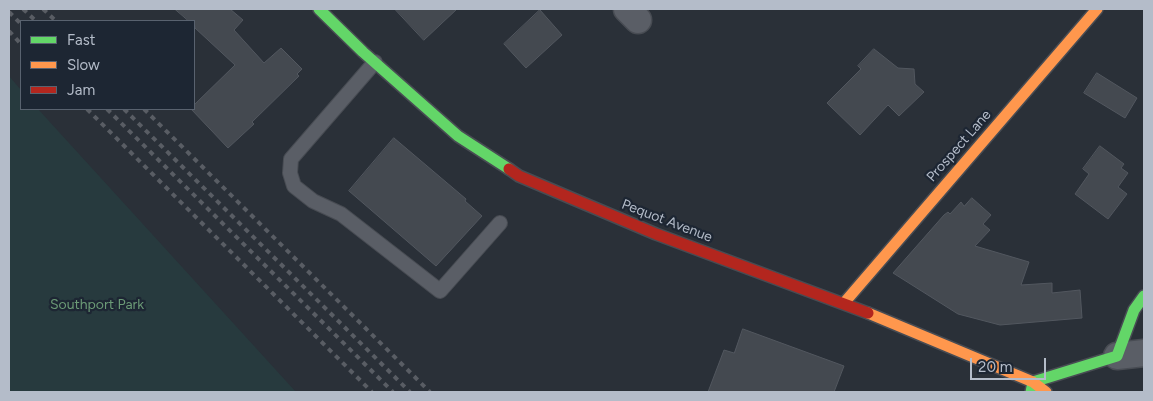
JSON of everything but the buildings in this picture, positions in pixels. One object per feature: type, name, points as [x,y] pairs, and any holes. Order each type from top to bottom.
[{"type":"street","name":"Pequot Avenue","points":[[319,9],[458,136],[519,176],[656,234],[844,303],[1046,392]]},
{"type":"street","name":"Prospect Lane","points":[[844,303],[1097,9]]},
{"type":"street","points":[[1116,356],[1134,310],[1144,296]]},
{"type":"street","points":[[1032,387],[1116,356],[1144,353]]},
{"type":"lane","points":[[375,62],[291,159],[290,174],[294,186],[313,201],[341,214],[440,291],[500,223]]},
{"type":"green space","name":"Southport Park","points":[[9,76],[20,89],[20,110],[39,110],[296,392],[9,392]]},
{"type":"railway","points":[[23,9],[35,20]]},
{"type":"railway","points":[[43,9],[55,20]]},
{"type":"railway","points":[[9,12],[20,23]]},
{"type":"railway","points":[[9,31],[20,43]]},
{"type":"railway","points":[[88,110],[372,392]]},
{"type":"railway","points":[[108,110],[393,392]]},
{"type":"railway","points":[[125,110],[410,392]]},
{"type":"railway","points":[[145,110],[430,392]]},
{"type":"traffic: fast","points":[[319,9],[363,52],[458,136],[509,169]]},
{"type":"traffic: fast","points":[[1031,392],[1033,382],[1117,356],[1134,310],[1144,296]]},
{"type":"traffic: slow","points":[[844,303],[1097,9]]},
{"type":"traffic: slow","points":[[868,313],[1033,382],[1046,392]]},
{"type":"traffic: jam","points":[[509,169],[519,176],[656,234],[868,313]]}]
